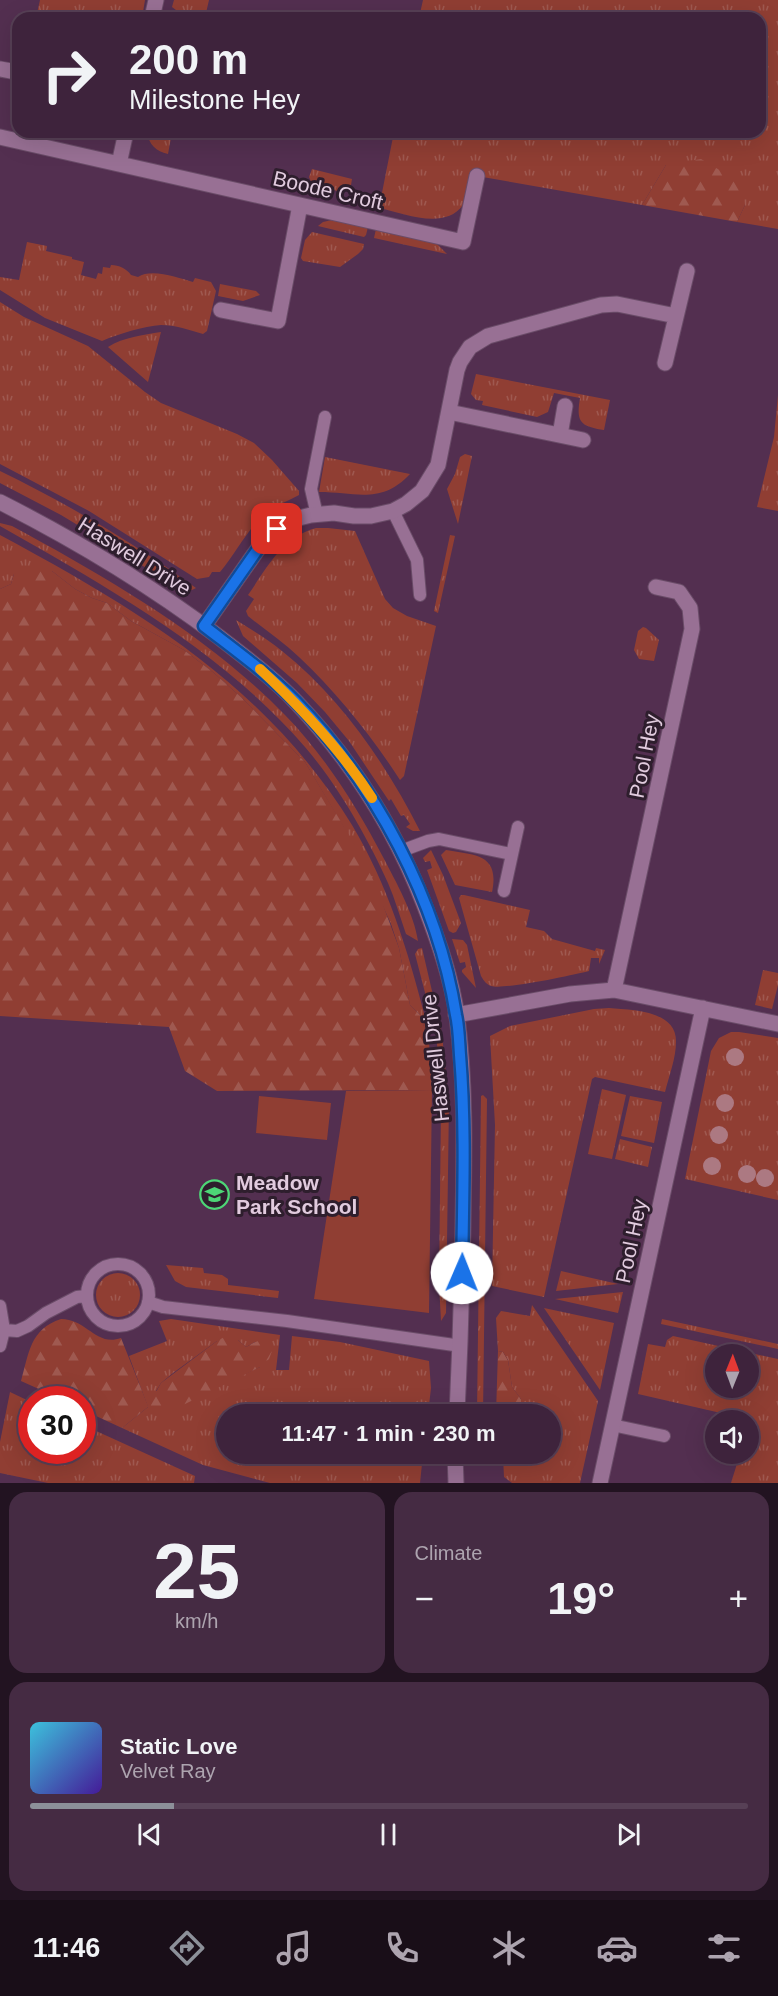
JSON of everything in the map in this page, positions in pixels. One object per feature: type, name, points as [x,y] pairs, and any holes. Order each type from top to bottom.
[{"type":"street","name":"Boode Croft","points":[[0,137],[463,242],[477,176]]},
{"type":"street","points":[[119,164],[125,138]]},
{"type":"street","points":[[220,310],[278,321],[300,205]]},
{"type":"street","points":[[665,363],[687,271]]},
{"type":"street","points":[[204,626],[267,536],[287,521],[334,513],[372,516],[393,511],[422,491],[438,465],[460,362],[470,347],[488,336],[601,305],[616,304],[676,316]]},
{"type":"street","points":[[560,435],[565,406]]},
{"type":"street","points":[[449,412],[584,440]]},
{"type":"street","name":"Haswell Drive","points":[[0,502],[77,542],[151,588],[258,667],[294,700],[325,735],[367,790],[401,851],[433,927],[456,1015],[464,1094],[457,1404]]},
{"type":"street","name":"Pool Hey","points":[[614,990],[692,629],[690,608],[679,592],[656,587]]},
{"type":"street","points":[[456,1015],[570,994],[614,990],[778,1024]]},
{"type":"street","name":"Pool Hey","points":[[600,1483],[703,1008]]},
{"type":"street","points":[[455,1464],[456,1483]]},
{"type":"lane","points":[[316,515],[311,489],[325,417]]},
{"type":"lane","points":[[393,511],[417,560],[420,595]]},
{"type":"lane","points":[[504,891],[518,827]]},
{"type":"lane","points":[[401,851],[440,839],[511,854]]},
{"type":"lane","points":[[110,1264],[131,1266],[146,1281],[149,1292],[148,1302],[137,1319],[119,1326],[109,1325],[100,1321],[88,1305],[86,1296],[88,1285],[101,1268],[110,1264]]},
{"type":"lane","points":[[4,1330],[17,1331],[76,1297],[86,1296]]},
{"type":"lane","points":[[148,1302],[163,1307],[287,1321],[460,1346]]},
{"type":"lane","points":[[0,1305],[4,1330],[0,1346]]},
{"type":"lane","points":[[612,1425],[664,1436]]},
{"type":"green space","points":[[40,0],[145,0],[143,12],[37,12]]},
{"type":"green space","points":[[174,0],[209,0],[206,12],[185,12],[172,7]]},
{"type":"green space","points":[[423,0],[778,0],[778,229],[737,222],[745,205],[666,165],[642,205],[477,176],[463,205],[455,213],[445,217],[423,218],[379,208],[393,138],[766,138],[766,12],[420,12]]},
{"type":"green space","points":[[148,138],[171,138],[168,154],[154,147]]},
{"type":"green space","points":[[701,159],[738,181],[745,205],[737,222],[642,205],[666,165]]},
{"type":"green space","points":[[312,169],[352,179],[351,185],[343,192],[313,186],[309,177]]},
{"type":"green space","points":[[332,220],[368,227],[366,235],[364,237],[318,226]]},
{"type":"green space","points":[[376,229],[436,243],[447,254],[374,238]]},
{"type":"green space","points":[[312,232],[364,244],[363,249],[340,267],[303,261],[301,258],[305,240]]},
{"type":"green space","points":[[27,242],[47,246],[46,251],[84,262],[81,275],[96,279],[98,273],[102,274],[103,267],[110,268],[111,265],[138,277],[150,273],[193,282],[195,278],[211,282],[216,291],[207,331],[203,334],[161,325],[131,331],[102,341],[45,318],[0,290],[0,277],[19,280]]},
{"type":"green space","points":[[220,284],[256,291],[260,295],[243,301],[218,296]]},
{"type":"green space","points":[[0,302],[24,317],[88,346],[161,403],[254,443],[299,491],[299,495],[259,519],[220,572],[212,572],[209,577],[197,579],[89,511],[0,464]]},
{"type":"green space","points":[[161,332],[148,382],[108,347],[141,335]]},
{"type":"green space","points":[[476,374],[610,400],[604,430],[590,427],[582,422],[579,413],[580,398],[554,393],[548,412],[537,417],[482,405],[483,401],[476,400],[471,394]]},
{"type":"green space","points":[[778,395],[778,511],[757,507],[774,437]]},
{"type":"green space","points":[[465,454],[472,456],[458,524],[447,489],[460,457]]},
{"type":"green space","points":[[325,457],[410,474],[389,490],[368,495],[319,492]]},
{"type":"green space","points":[[0,471],[100,525],[149,555],[196,588],[179,590],[61,515],[0,483]]},
{"type":"green space","points":[[0,523],[12,526],[60,552],[129,593],[195,637],[256,687],[285,715],[314,747],[362,819],[404,898],[418,941],[406,934],[380,866],[340,794],[305,747],[273,712],[201,651],[162,624],[82,573],[0,526]]},
{"type":"green space","points":[[316,528],[355,531],[385,599],[393,608],[407,616],[436,626],[404,776],[400,780],[365,731],[327,685],[293,652],[248,616],[246,611],[254,599],[248,595],[276,555],[293,539]]},
{"type":"green space","points":[[0,535],[102,593],[197,656],[240,692],[281,732],[318,776],[352,825],[378,875],[399,928],[416,982],[430,1037],[429,1041],[420,1015],[410,1005],[399,948],[391,924],[359,853],[305,762],[242,698],[184,650],[131,621],[107,603],[75,589],[52,571],[14,574],[11,584],[0,589]]},
{"type":"green space","points":[[450,535],[455,536],[438,613],[434,611]]},
{"type":"green space","points":[[23,568],[52,571],[75,589],[107,603],[131,621],[184,650],[242,698],[305,762],[361,855],[376,886],[399,948],[410,1005],[420,1015],[429,1041],[432,1090],[217,1091],[185,1071],[169,1027],[0,1016],[0,589],[11,584],[14,574]]},
{"type":"green space","points":[[236,620],[282,651],[303,669],[343,711],[377,757],[420,831],[413,831],[406,827],[410,824],[404,815],[401,816],[391,799],[389,801],[349,741],[297,683],[243,636]]},
{"type":"green space","points":[[643,627],[659,640],[654,661],[639,659],[634,650],[638,631]]},
{"type":"green space","points":[[431,850],[461,923],[453,933],[449,931],[427,870],[432,868],[430,861],[425,862],[423,858]]},
{"type":"green space","points":[[446,850],[475,855],[489,863],[494,879],[492,892],[455,885],[441,855]]},
{"type":"green space","points":[[461,895],[530,910],[526,927],[544,931],[552,939],[595,951],[596,948],[605,950],[599,964],[599,958],[591,958],[589,971],[524,984],[498,987],[489,985],[481,976],[459,898]]},
{"type":"green space","points":[[452,939],[463,940],[467,945],[476,988],[462,972],[466,967],[465,962],[460,963]]},
{"type":"green space","points":[[422,948],[442,1034],[447,1086],[445,1087],[441,1081],[436,1035],[415,954],[418,949]]},
{"type":"green space","points":[[763,970],[778,973],[778,985],[772,1009],[755,1005]]},
{"type":"green space","points":[[609,1008],[640,1011],[669,1023],[674,1031],[676,1048],[665,1092],[595,1077],[592,1079],[544,1297],[492,1286],[495,1125],[490,1036],[510,1026]]},
{"type":"green space","points":[[731,1032],[778,1038],[778,1200],[685,1179],[711,1051],[719,1038]]},
{"type":"green space","points":[[602,1089],[626,1095],[612,1159],[588,1154]]},
{"type":"green space","points":[[432,1090],[429,1313],[314,1299],[346,1091]]},
{"type":"green space","points":[[259,1096],[331,1103],[327,1140],[256,1133]]},
{"type":"green space","points":[[445,1096],[448,1097],[449,1102],[446,1313],[441,1321],[439,1283],[441,1108]]},
{"type":"green space","points":[[481,1096],[487,1099],[483,1404],[477,1404]]},
{"type":"green space","points":[[630,1096],[662,1102],[654,1143],[621,1136]]},
{"type":"green space","points":[[620,1139],[652,1147],[648,1167],[615,1159]]},
{"type":"green space","points":[[166,1265],[203,1268],[204,1273],[222,1275],[228,1279],[228,1285],[279,1291],[278,1298],[186,1287],[175,1281]]},
{"type":"green space","points":[[561,1271],[618,1284],[556,1291]]},
{"type":"green space","points":[[118,1273],[127,1274],[134,1279],[139,1286],[139,1304],[134,1311],[127,1316],[118,1317],[109,1316],[102,1311],[97,1304],[96,1295],[97,1286],[102,1279],[109,1274]]},
{"type":"green space","points":[[623,1292],[618,1313],[555,1299]]},
{"type":"green space","points":[[532,1305],[598,1401],[580,1483],[512,1483],[504,1477],[503,1464],[561,1464],[561,1404],[521,1404],[521,1399],[512,1387],[508,1360],[503,1352],[498,1351],[496,1318],[501,1311],[530,1316]]},
{"type":"green space","points":[[544,1308],[614,1323],[600,1390]]},
{"type":"green space","points":[[61,1319],[70,1320],[105,1339],[121,1338],[148,1406],[161,1383],[228,1335],[246,1347],[257,1341],[263,1341],[272,1351],[269,1359],[260,1367],[185,1404],[168,1408],[148,1407],[122,1428],[96,1416],[96,1386],[32,1386],[21,1381],[32,1343],[51,1323]]},
{"type":"green space","points":[[171,1319],[280,1335],[276,1370],[289,1370],[292,1336],[340,1342],[429,1361],[431,1388],[429,1404],[216,1404],[216,1464],[422,1464],[420,1483],[270,1483],[203,1465],[122,1428],[148,1407],[129,1356],[167,1341],[159,1321]],"holes":[[[238,1340],[246,1347],[255,1342],[260,1367],[221,1385],[156,1391],[161,1383],[173,1373],[217,1341]]]},
{"type":"green space","points":[[662,1319],[778,1344],[778,1349],[759,1344],[661,1324]]},
{"type":"green space","points":[[673,1336],[710,1344],[705,1344],[705,1398],[759,1398],[759,1355],[778,1359],[778,1483],[731,1483],[737,1464],[759,1464],[759,1410],[708,1410],[638,1394],[648,1344],[665,1347],[667,1340]]},
{"type":"green space","points":[[498,1351],[503,1352],[508,1360],[512,1387],[521,1399],[521,1404],[496,1404]]},
{"type":"green space","points":[[10,1392],[18,1396],[18,1464],[96,1464],[96,1431],[195,1476],[194,1483],[48,1483],[0,1473],[0,1442]]},
{"type":"slow traffic","points":[[260,669],[294,700],[325,735],[372,798]]},
{"type":"place","name":"Meadow Park School","points":[[215,1194]]},
{"type":"route","points":[[277,529],[267,536],[204,626],[258,667],[294,700],[325,735],[367,790],[385,820],[418,887],[433,927],[456,1015],[464,1094],[462,1273]]}]
